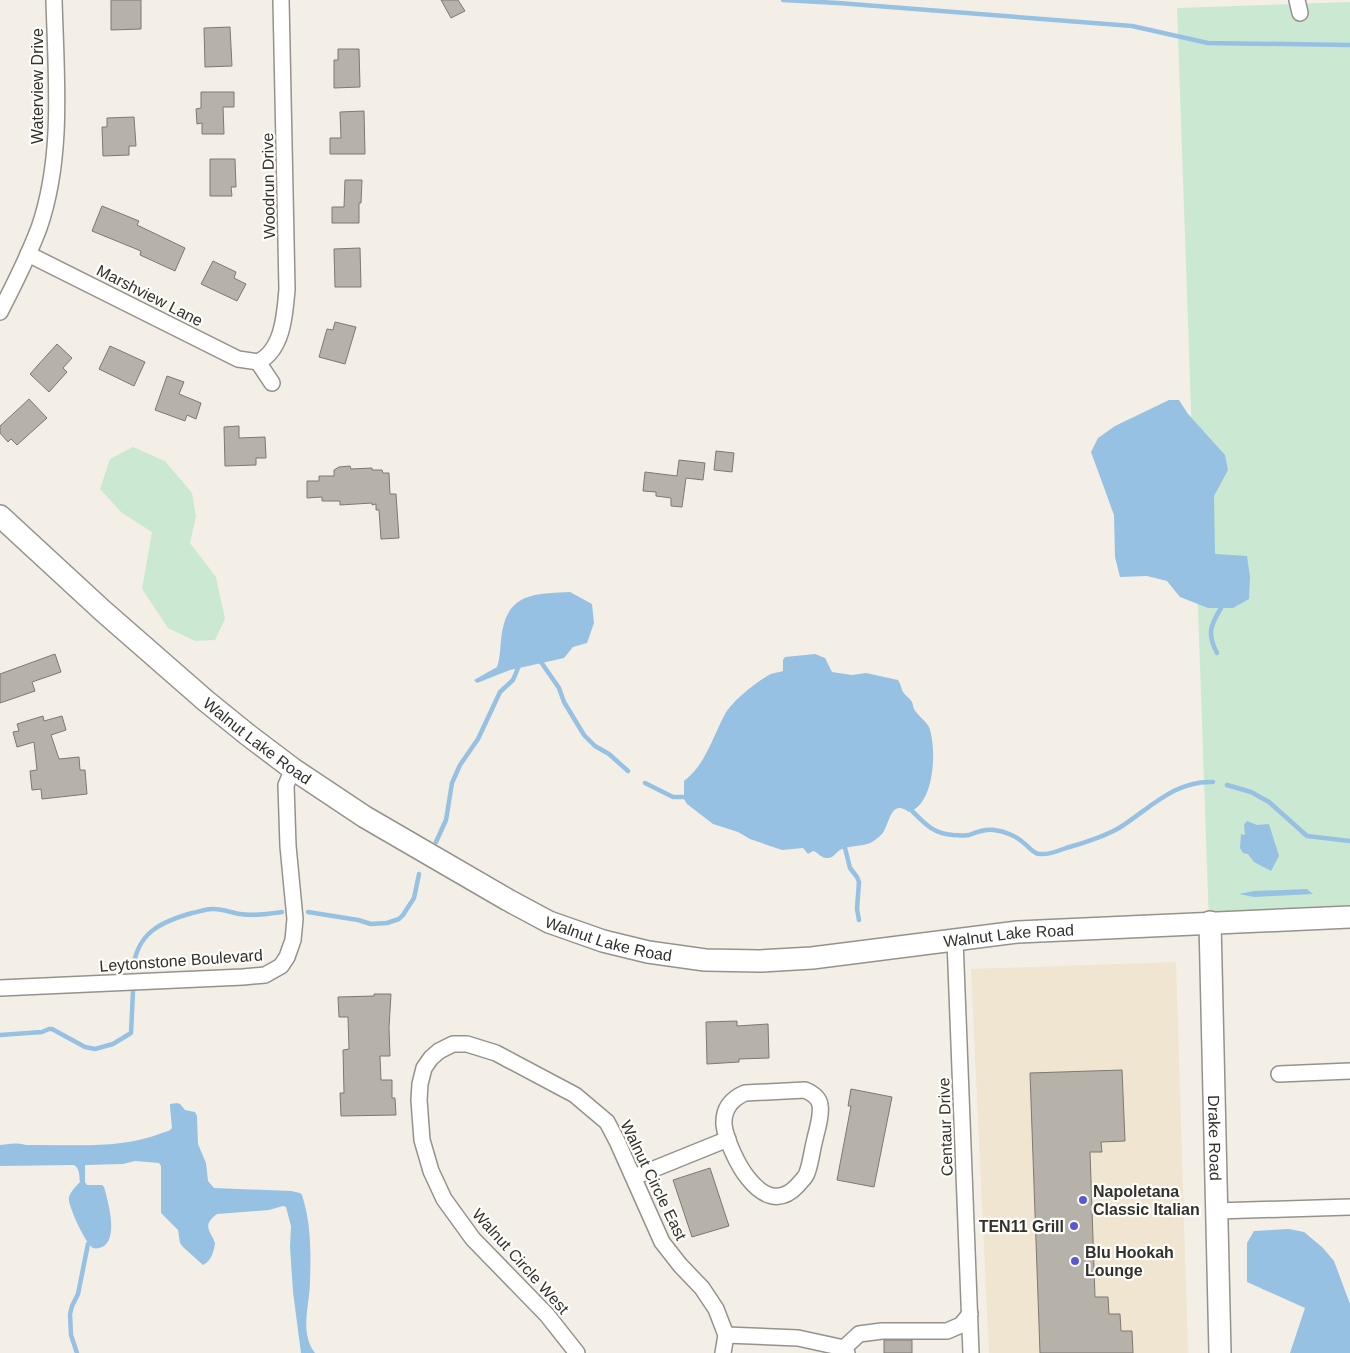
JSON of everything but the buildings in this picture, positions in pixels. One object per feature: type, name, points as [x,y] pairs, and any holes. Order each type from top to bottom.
[{"type":"street","name":"Waterview Drive","points":[[0,312],[20,274],[39,227],[50,186],[56,136],[54,0]]},
{"type":"street","name":"Woodrun Drive","points":[[258,362],[265,359],[273,350],[284,319],[288,289],[281,0]]},
{"type":"street","name":"Marshview Lane","points":[[28,254],[238,359],[258,362]]},
{"type":"street","points":[[258,362],[272,383]]},
{"type":"street","name":"Walnut Lake Road","points":[[0,516],[103,611],[206,701],[248,736],[293,769],[365,817],[508,900],[549,922],[603,940],[648,952],[705,960],[760,960],[812,958],[1018,932],[1350,917]]},
{"type":"street","name":"Leytonstone Boulevard","points":[[0,988],[243,978],[265,975],[281,966],[287,957],[293,940],[295,919],[286,811],[286,785],[293,769]]},
{"type":"street","name":"Drake Road","points":[[1210,922],[1220,1353]]},
{"type":"street","name":"Centaur Drive","points":[[955,940],[971,1353]]},
{"type":"street","name":"Walnut Circle West","points":[[467,1044],[453,1044],[440,1051],[431,1058],[424,1068],[419,1100],[422,1140],[431,1171],[444,1198],[473,1239],[547,1315],[577,1353]]},
{"type":"street","name":"Walnut Circle East","points":[[467,1044],[496,1053],[575,1095],[607,1122],[634,1177],[662,1242],[680,1265],[702,1288],[716,1309],[726,1335]]},
{"type":"street","points":[[1279,1074],[1350,1071]]},
{"type":"street","points":[[805,1090],[816,1096],[820,1104],[820,1114],[807,1175],[787,1194],[771,1196],[763,1193],[753,1184],[742,1171],[728,1139],[724,1118],[726,1110],[731,1102],[745,1093],[805,1090]]},
{"type":"street","points":[[634,1177],[728,1139]]},
{"type":"street","points":[[1216,1210],[1350,1207]]},
{"type":"street","points":[[723,1353],[726,1335],[798,1338],[846,1350],[859,1334],[882,1331],[948,1331],[961,1325],[970,1314]]},
{"type":"shaded area","points":[[1176,962],[1188,1353],[989,1353],[971,969]]},
{"type":"green space","points":[[1350,2],[1350,917],[1209,923],[1177,8]]},
{"type":"green space","points":[[133,447],[165,461],[192,493],[196,517],[190,543],[216,577],[225,619],[215,640],[195,641],[168,628],[142,589],[152,532],[122,513],[100,489],[110,459]]},
{"type":"water","points":[[1169,400],[1179,400],[1188,414],[1225,455],[1228,470],[1214,496],[1215,554],[1247,556],[1250,577],[1249,599],[1233,608],[1208,608],[1180,597],[1167,581],[1147,576],[1120,577],[1115,557],[1114,515],[1091,452],[1098,438],[1115,426]]},
{"type":"water","points":[[570,592],[592,604],[594,623],[587,643],[573,647],[564,658],[510,670],[477,683],[474,680],[497,667],[504,625],[508,613],[515,605],[523,599],[532,596]]},
{"type":"water","points":[[815,654],[825,658],[832,672],[852,675],[866,673],[898,680],[903,692],[929,727],[933,748],[932,774],[929,787],[918,807],[909,812],[898,808],[894,810],[885,830],[874,841],[842,849],[829,858],[824,858],[813,851],[808,854],[803,848],[782,850],[713,824],[687,804],[684,799],[684,781],[703,759],[724,716],[732,705],[763,678],[783,671],[783,660],[785,657]]},
{"type":"water","points":[[1247,821],[1257,825],[1269,824],[1279,856],[1271,871],[1254,862],[1240,848],[1241,834],[1245,835],[1244,825]]},
{"type":"water","points":[[1307,889],[1313,894],[1254,897],[1239,894],[1254,891]]},
{"type":"water","points":[[177,1103],[185,1110],[195,1112],[197,1116],[198,1144],[206,1163],[208,1181],[214,1188],[291,1191],[302,1195],[309,1227],[310,1248],[310,1290],[306,1327],[307,1337],[315,1353],[301,1353],[293,1292],[290,1247],[291,1226],[286,1207],[217,1214],[208,1225],[215,1243],[214,1250],[210,1259],[203,1265],[183,1247],[180,1243],[178,1230],[161,1213],[161,1166],[159,1163],[135,1161],[123,1164],[85,1165],[85,1182],[87,1185],[102,1185],[104,1187],[111,1218],[108,1241],[103,1247],[98,1248],[93,1248],[90,1245],[74,1216],[69,1201],[71,1193],[80,1182],[79,1172],[74,1165],[0,1166],[0,1145],[16,1143],[26,1145],[112,1144],[146,1138],[170,1130],[172,1128],[170,1104]]},
{"type":"water","points":[[1289,1229],[1304,1232],[1322,1247],[1334,1261],[1350,1304],[1350,1353],[1290,1353],[1305,1308],[1247,1282],[1247,1243],[1254,1231]]},
{"type":"waterway","points":[[783,0],[1132,26],[1208,43],[1350,45]]},
{"type":"waterway","points":[[1217,653],[1212,640],[1211,630],[1221,608]]},
{"type":"waterway","points":[[541,662],[559,688],[564,702],[584,735],[595,746],[609,754],[628,771]]},
{"type":"waterway","points":[[436,842],[446,820],[452,783],[460,765],[478,739],[500,692],[513,680],[518,668]]},
{"type":"waterway","points":[[912,811],[926,824],[940,833],[969,835],[984,830],[998,831],[1007,833],[1022,841],[1036,853],[1047,854],[1086,842],[1113,831],[1174,791],[1186,786],[1213,782]]},
{"type":"waterway","points":[[645,783],[673,797],[684,797]]},
{"type":"waterway","points":[[1227,785],[1251,792],[1269,802],[1307,836],[1350,841]]},
{"type":"waterway","points":[[845,848],[850,868],[859,882],[857,909],[859,920]]},
{"type":"waterway","points":[[308,912],[371,924],[387,923],[399,919],[414,898],[419,874]]},
{"type":"waterway","points":[[133,969],[139,946],[145,938],[160,925],[170,920],[211,909],[251,915],[282,912]]},
{"type":"waterway","points":[[0,1035],[42,1032],[52,1029],[85,1047],[95,1049],[113,1044],[131,1033],[133,991]]},
{"type":"waterway","points":[[77,1353],[71,1335],[70,1314],[78,1294],[88,1244]]},
{"type":"place","name":"Napoletana Classic Italian","points":[[1083,1200]]},
{"type":"place","name":"TEN11 Grill","points":[[1074,1226]]},
{"type":"place","name":"Blu Hookah Lounge","points":[[1075,1261]]}]
